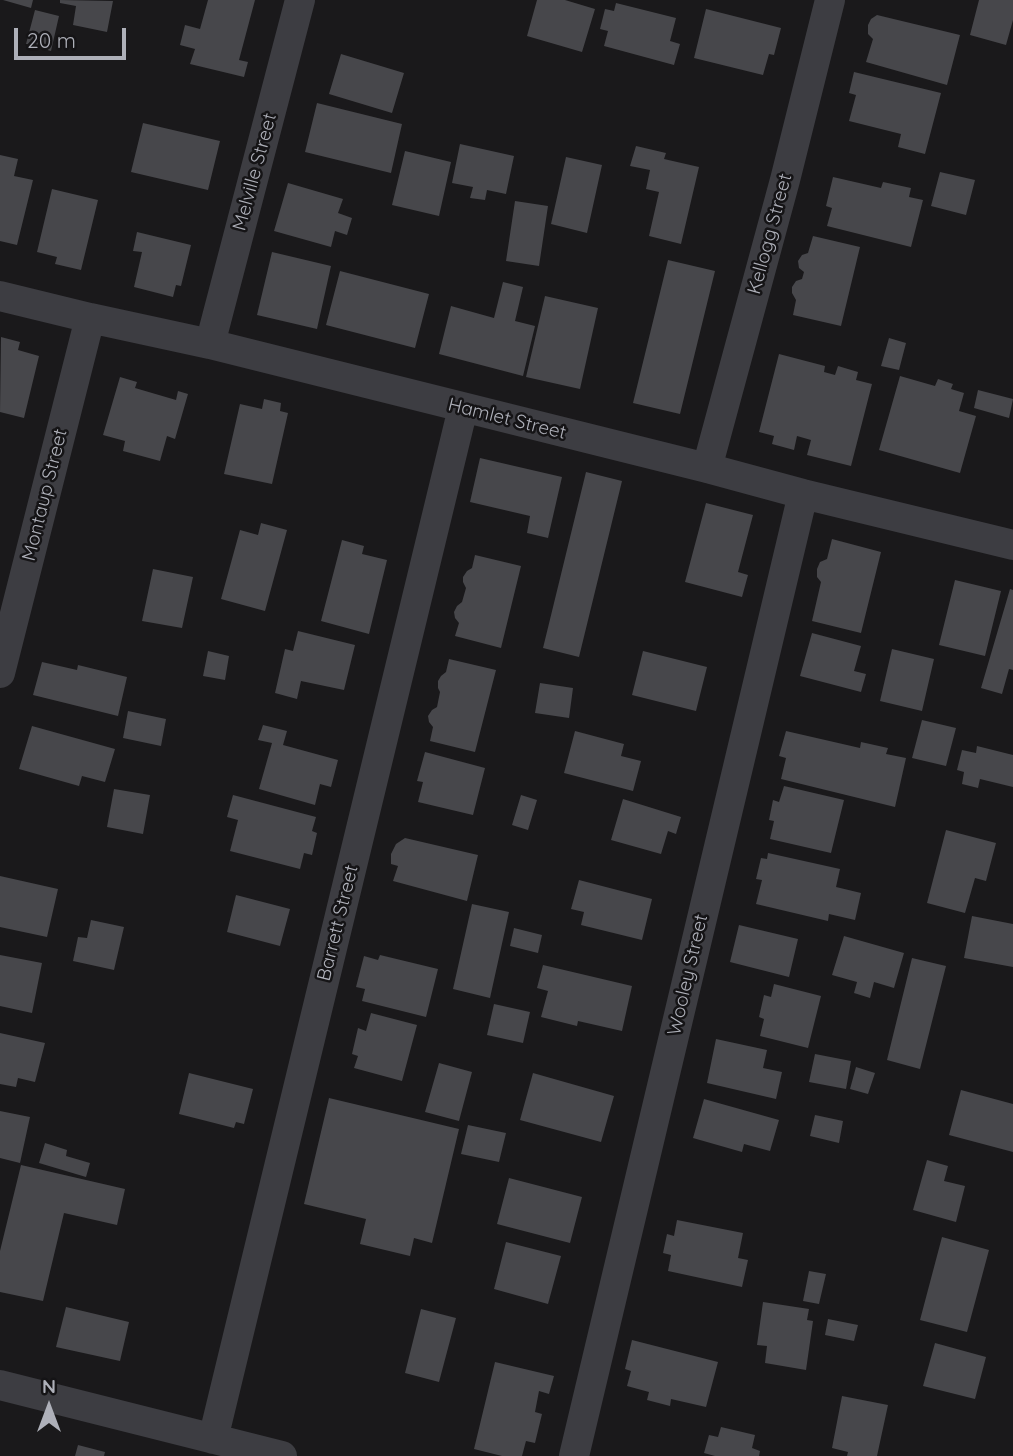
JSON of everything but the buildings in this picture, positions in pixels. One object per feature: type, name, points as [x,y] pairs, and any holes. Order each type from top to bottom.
[{"type":"street","name":"Melville Street","points":[[210,344],[300,0]]},
{"type":"street","name":"Kellogg Street","points":[[707,468],[785,180],[830,0]]},
{"type":"street","name":"Hamlet Street","points":[[0,296],[210,344],[1013,545]]},
{"type":"street","name":"Montaup Street","points":[[0,673],[90,318]]},
{"type":"street","name":"Barrett Street","points":[[213,1439],[463,408]]},
{"type":"street","name":"Wooley Street","points":[[574,1456],[803,494]]},
{"type":"street","points":[[0,1385],[282,1456]]}]
